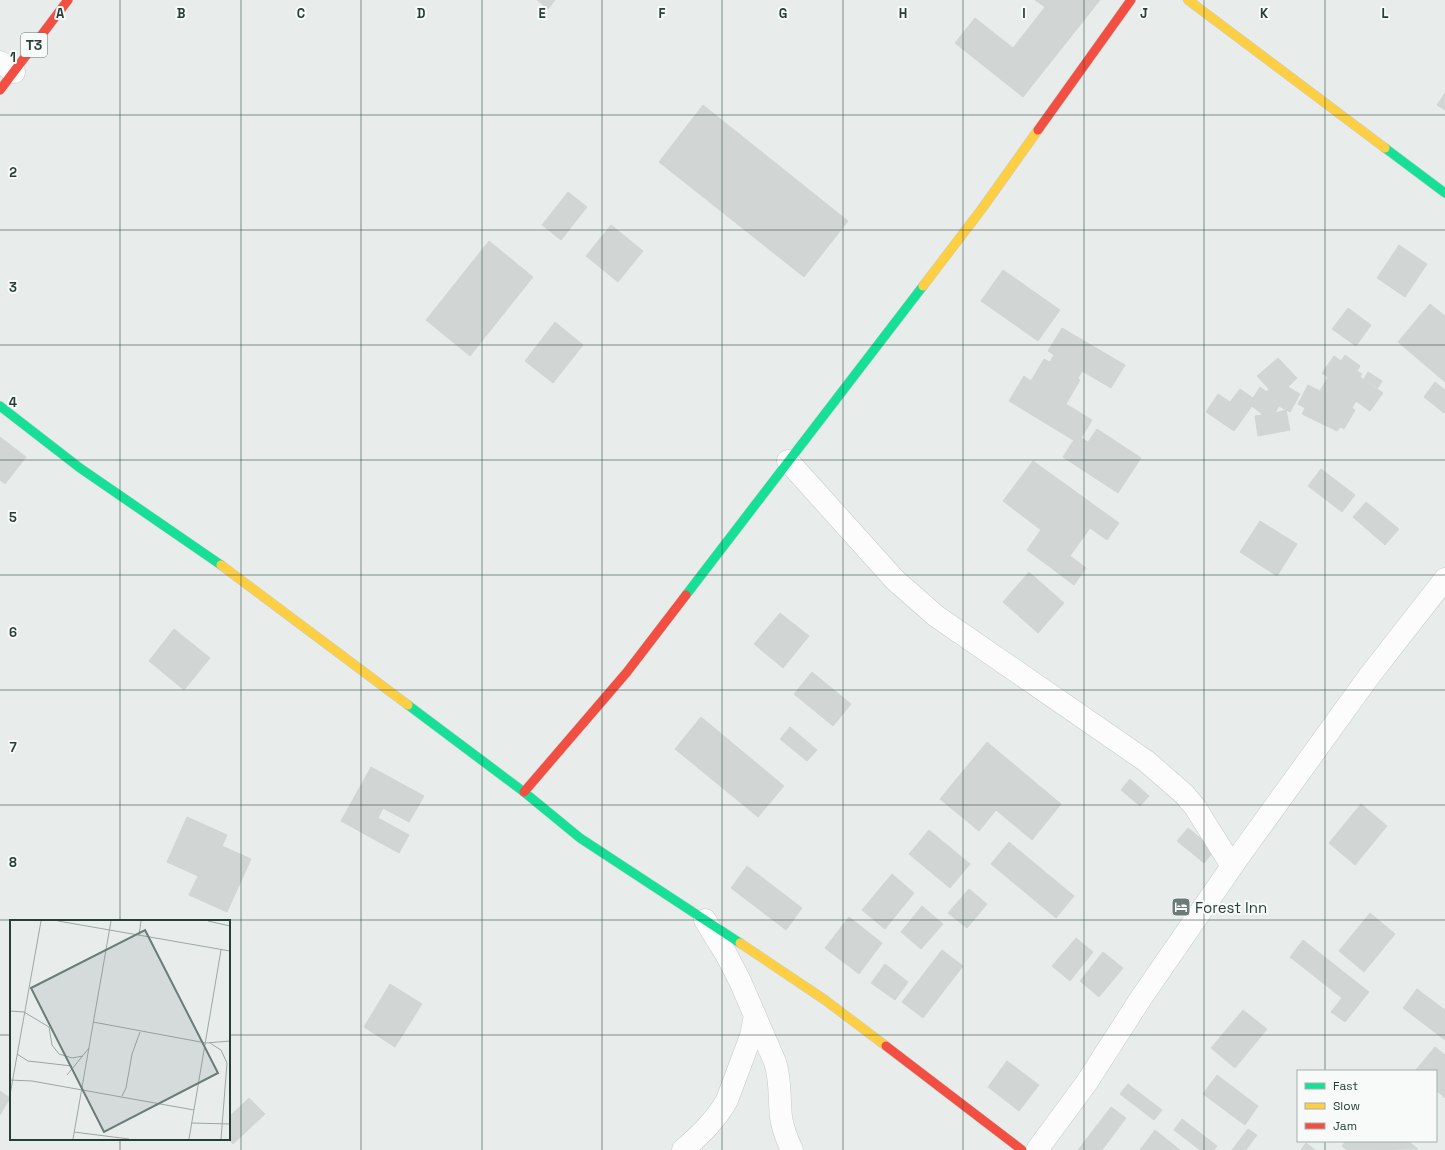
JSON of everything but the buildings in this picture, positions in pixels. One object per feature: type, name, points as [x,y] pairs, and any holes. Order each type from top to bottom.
[{"type":"main road","name":"T3","points":[[0,90],[7,67],[68,0]]},
{"type":"main road","points":[[524,792],[627,672],[980,210],[1131,0]]},
{"type":"main road","points":[[1188,0],[1445,193]]},
{"type":"main road","points":[[0,406],[80,468],[212,559],[524,792],[580,838],[825,1000],[1022,1150]]},
{"type":"street","points":[[788,461],[894,580],[936,616],[1146,761],[1184,794],[1195,807],[1232,866]]},
{"type":"street","points":[[1037,1150],[1087,1082],[1141,998],[1232,866],[1370,676],[1445,579]]},
{"type":"street","points":[[705,920],[726,954],[740,981],[775,1062],[778,1073],[782,1119],[788,1147]]},
{"type":"street","points":[[683,1150],[702,1133],[722,1109],[727,1100],[751,1036],[755,1016]]},
{"type":"traffic: fast","points":[[1385,148],[1445,193]]},
{"type":"traffic: fast","points":[[686,595],[923,286]]},
{"type":"traffic: fast","points":[[0,406],[80,468],[221,565]]},
{"type":"traffic: fast","points":[[408,705],[524,792],[580,838],[740,943]]},
{"type":"traffic: slow","points":[[1188,0],[1385,148]]},
{"type":"traffic: slow","points":[[923,286],[981,210],[1038,130]]},
{"type":"traffic: slow","points":[[221,565],[408,705]]},
{"type":"traffic: slow","points":[[740,943],[825,1000],[886,1046]]},
{"type":"traffic: jam","points":[[0,90],[68,0]]},
{"type":"traffic: jam","points":[[1038,130],[1131,0]]},
{"type":"traffic: jam","points":[[524,792],[627,672],[686,595]]},
{"type":"traffic: jam","points":[[886,1046],[1022,1150]]},
{"type":"place","name":"Forest Inn","points":[[1181,907]]}]
